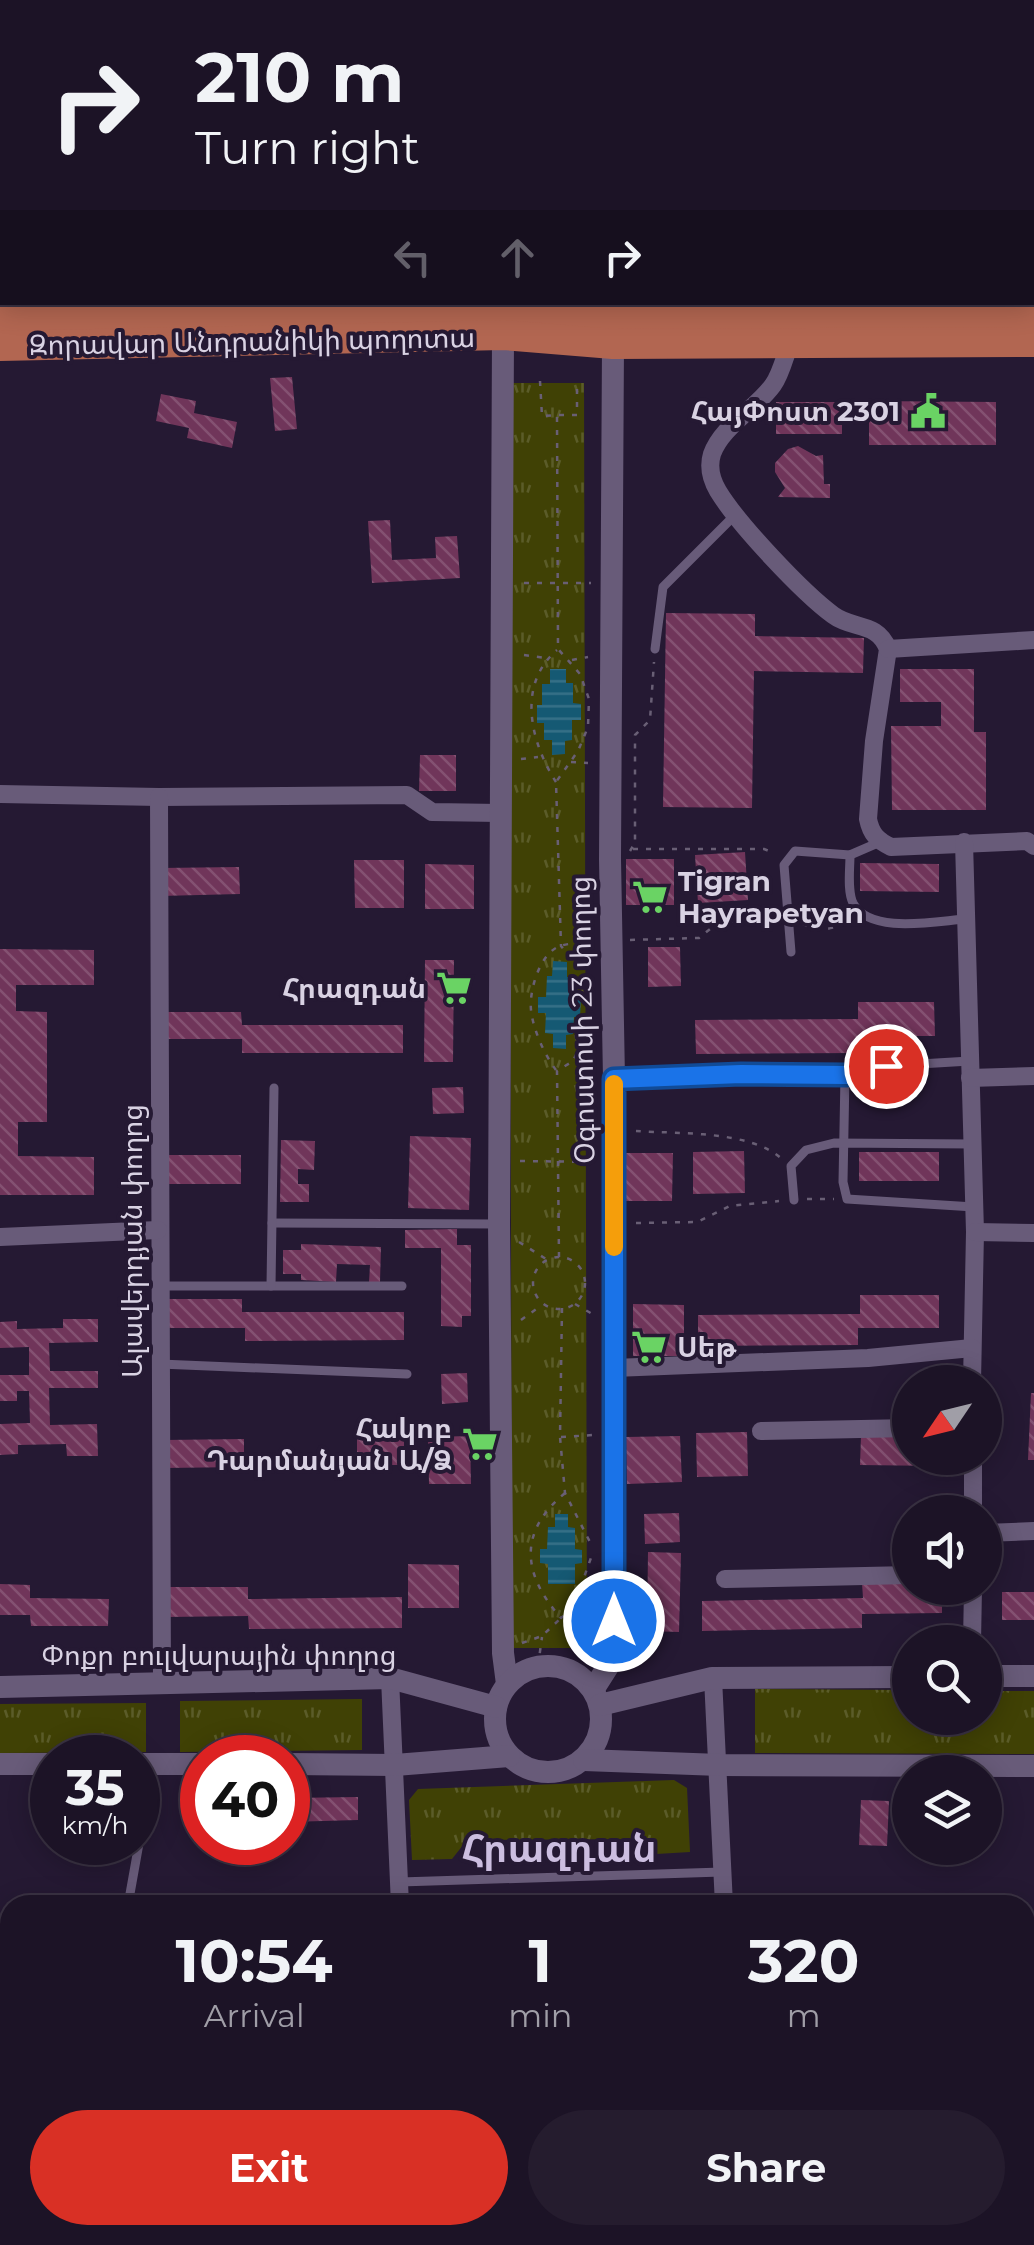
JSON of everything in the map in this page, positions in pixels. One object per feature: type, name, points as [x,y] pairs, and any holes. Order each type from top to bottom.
[{"type":"main road","name":"Զորավար Անդրանիկի պողոտա","points":[[0,319],[386,306],[504,322],[790,343],[1034,342]]},
{"type":"main road","name":"Զորավար Անդրանիկի պողոտա","points":[[613,329],[717,311],[1034,317]]},
{"type":"main road","name":"Զորավար Անդրանիկի պողոտա","points":[[0,346],[504,322]]},
{"type":"street","points":[[504,322],[498,1224],[503,1653],[507,1684],[496,1707],[496,1733],[509,1756],[526,1768],[546,1773],[566,1770],[584,1760],[600,1735],[596,1697],[578,1675],[559,1666],[538,1666],[507,1684]]},
{"type":"street","name":"Օգոստոսի 23 փողոց","points":[[596,1697],[614,1657],[610,859],[613,329]]},
{"type":"street","points":[[790,343],[774,384],[720,440],[712,455],[710,472],[736,514],[819,604],[838,618],[874,629],[884,638],[888,649],[874,741],[870,830],[880,842],[891,847],[1027,841],[1034,846]]},
{"type":"street","points":[[888,649],[1034,640]]},
{"type":"street","points":[[0,794],[406,795],[432,812],[500,813]]},
{"type":"street","name":"Ալավերդյան փողոց","points":[[159,797],[162,1684]]},
{"type":"street","points":[[964,842],[975,1232],[972,1365]]},
{"type":"street","points":[[970,1069],[1034,1076]]},
{"type":"street","points":[[0,1237],[158,1230]]},
{"type":"street","points":[[975,1232],[1034,1234]]},
{"type":"street","points":[[614,1368],[868,1358],[972,1348]]},
{"type":"street","points":[[760,1431],[892,1428]]},
{"type":"street","points":[[1002,1532],[1034,1531]]},
{"type":"street","points":[[725,1579],[892,1575]]},
{"type":"street","points":[[1002,1676],[1034,1676]]},
{"type":"street","points":[[596,1697],[713,1678],[892,1677]]},
{"type":"street","points":[[390,1678],[400,1895]]},
{"type":"street","name":"Փոքր բուլվարային փողոց","points":[[0,1686],[390,1678],[496,1707]]},
{"type":"street","points":[[713,1678],[724,1895]]},
{"type":"street","points":[[310,1764],[395,1764],[509,1756]]},
{"type":"street","points":[[584,1760],[1034,1766]]},
{"type":"street","points":[[0,1764],[30,1764]]},
{"type":"lane","points":[[654,650],[663,587],[736,514]]},
{"type":"lane","points":[[791,952],[784,866],[796,850],[850,855],[880,842]]},
{"type":"lane","points":[[850,855],[851,900],[862,914],[886,924],[966,919]]},
{"type":"lane","points":[[614,1079],[846,1075],[886,1066],[970,1069]]},
{"type":"lane","points":[[846,1075],[843,1182],[847,1199],[974,1207]]},
{"type":"lane","points":[[271,1286],[274,1088]]},
{"type":"lane","points":[[794,1200],[791,1166],[806,1150],[846,1143],[972,1144]]},
{"type":"lane","points":[[272,1223],[498,1224]]},
{"type":"lane","points":[[158,1286],[402,1286]]},
{"type":"lane","points":[[160,1364],[407,1374]]},
{"type":"lane","points":[[129,1895],[133,1865]]},
{"type":"lane","points":[[400,1882],[725,1872]]},
{"type":"path","points":[[540,382],[542,416],[577,414],[577,384]]},
{"type":"path","points":[[556,782],[588,727],[590,699],[570,660],[558,648],[557,415]]},
{"type":"path","points":[[518,583],[612,583]]},
{"type":"path","points":[[556,1071],[572,1061],[592,1020],[592,1004],[576,965],[561,946],[556,782],[540,757],[532,730],[534,690],[547,658],[558,648]]},
{"type":"path","points":[[632,850],[635,735],[650,720],[654,650]]},
{"type":"path","points":[[518,655],[547,658]]},
{"type":"path","points":[[570,660],[587,658]]},
{"type":"path","points":[[519,710],[532,709]]},
{"type":"path","points":[[519,760],[540,757]]},
{"type":"path","points":[[571,762],[600,764]]},
{"type":"path","points":[[610,859],[632,850],[764,849],[789,860]]},
{"type":"path","points":[[559,1256],[556,1071],[530,1007],[539,970],[548,954],[561,946],[611,940],[698,938],[729,922],[790,916],[816,931],[840,926],[862,914]]},
{"type":"path","points":[[520,1005],[530,1007]]},
{"type":"path","points":[[614,1129],[739,1139],[771,1148],[791,1166]]},
{"type":"path","points":[[519,1160],[614,1162]]},
{"type":"path","points":[[614,1223],[697,1222],[730,1206],[847,1199]]},
{"type":"path","points":[[519,1242],[547,1260]]},
{"type":"path","points":[[559,1256],[576,1264],[585,1281],[579,1299],[562,1308],[544,1304],[533,1282],[536,1271],[547,1260],[559,1256]]},
{"type":"path","points":[[519,1322],[544,1304]]},
{"type":"path","points":[[518,1644],[542,1636],[573,1608],[594,1549],[565,1493],[560,1437],[562,1308]]},
{"type":"path","points":[[560,1437],[606,1435]]},
{"type":"path","points":[[565,1493],[542,1512],[532,1537],[532,1569],[544,1599],[596,1650]]},
{"type":"path","points":[[518,1555],[532,1557]]},
{"type":"path","points":[[538,1666],[542,1636]]},
{"type":"green space","points":[[509,383],[584,383],[587,1648],[512,1648]]},
{"type":"green space","points":[[755,1689],[892,1690],[892,1735],[1002,1735],[1002,1691],[1034,1691],[1034,1754],[755,1753]]},
{"type":"green space","points":[[362,1699],[362,1750],[310,1751],[310,1735],[180,1735],[180,1701]]},
{"type":"green space","points":[[146,1703],[146,1735],[30,1735],[30,1753],[0,1753],[0,1704]]},
{"type":"green space","points":[[674,1780],[687,1788],[690,1852],[656,1854],[635,1839],[467,1840],[452,1859],[412,1860],[409,1800],[418,1789]]},
{"type":"water","points":[[550,669],[566,669],[566,683],[573,683],[573,703],[581,704],[581,720],[572,720],[572,740],[565,741],[565,754],[552,755],[552,740],[544,740],[544,723],[537,723],[542,684],[550,684]]},
{"type":"water","points":[[553,961],[567,962],[567,977],[573,977],[572,996],[581,997],[580,1017],[574,1017],[573,1034],[566,1035],[566,1049],[553,1048],[553,1034],[545,1033],[546,1013],[538,1013],[538,997],[546,997],[547,976],[552,976]]},
{"type":"water","points":[[555,1514],[568,1514],[568,1527],[575,1528],[575,1549],[582,1550],[582,1563],[575,1564],[575,1584],[548,1584],[548,1564],[540,1563],[540,1549],[547,1549],[548,1527],[555,1527]]},
{"type":"building","points":[[292,377],[297,429],[275,431],[270,378]]},
{"type":"building","points":[[161,394],[196,401],[194,413],[237,422],[232,448],[187,438],[189,428],[156,421]]},
{"type":"building","points":[[869,401],[996,402],[996,445],[869,445]]},
{"type":"building","points":[[776,402],[842,402],[842,434],[776,434]]},
{"type":"building","points":[[798,446],[816,456],[823,455],[824,484],[830,484],[830,498],[778,497],[785,488],[775,472],[775,463],[788,449]]},
{"type":"building","points":[[390,520],[392,560],[436,558],[435,537],[457,536],[460,578],[372,583],[368,521]]},
{"type":"building","points":[[666,613],[755,614],[755,636],[864,638],[863,673],[754,671],[752,808],[663,807]]},
{"type":"building","points":[[900,669],[974,669],[974,732],[986,732],[986,810],[892,810],[891,726],[941,726],[941,702],[900,702]]},
{"type":"building","points":[[420,755],[456,755],[456,791],[419,791]]},
{"type":"building","points":[[745,852],[748,900],[698,903],[695,855]]},
{"type":"building","points":[[626,859],[674,859],[674,905],[626,905]]},
{"type":"building","points":[[354,860],[404,860],[404,908],[355,908]]},
{"type":"building","points":[[860,863],[939,864],[939,892],[860,891]]},
{"type":"building","points":[[425,864],[474,865],[474,909],[425,909]]},
{"type":"building","points":[[239,867],[240,894],[160,896],[160,868]]},
{"type":"building","points":[[648,947],[680,947],[681,986],[648,987]]},
{"type":"building","points":[[0,949],[94,950],[94,985],[16,985],[16,1011],[47,1012],[47,1122],[18,1122],[18,1156],[94,1157],[94,1195],[0,1195]]},
{"type":"building","points":[[425,960],[454,960],[453,1062],[424,1062]]},
{"type":"building","points":[[858,1002],[934,1002],[935,1036],[859,1036],[859,1053],[696,1054],[695,1020],[858,1019]]},
{"type":"building","points":[[163,1012],[241,1012],[242,1025],[403,1025],[403,1053],[242,1053],[242,1039],[163,1039]]},
{"type":"building","points":[[463,1087],[464,1113],[433,1114],[432,1088]]},
{"type":"building","points":[[410,1136],[471,1138],[469,1210],[408,1208]]},
{"type":"building","points":[[281,1140],[315,1141],[314,1170],[298,1169],[298,1184],[309,1184],[309,1202],[280,1202]]},
{"type":"building","points":[[744,1151],[745,1193],[693,1194],[693,1152]]},
{"type":"building","points":[[859,1152],[939,1152],[939,1181],[859,1181]]},
{"type":"building","points":[[624,1153],[673,1153],[672,1201],[624,1201]]},
{"type":"building","points":[[164,1155],[241,1155],[241,1184],[164,1184]]},
{"type":"building","points":[[457,1229],[457,1245],[471,1245],[471,1316],[462,1316],[462,1327],[441,1326],[441,1248],[405,1248],[405,1230]]},
{"type":"building","points":[[301,1244],[381,1247],[380,1282],[369,1282],[370,1265],[337,1264],[336,1282],[301,1280],[301,1274],[283,1274],[283,1250],[301,1250]]},
{"type":"building","points":[[860,1295],[939,1295],[939,1328],[858,1328],[858,1345],[698,1346],[698,1315],[860,1314]]},
{"type":"building","points":[[164,1299],[242,1299],[242,1312],[404,1312],[404,1340],[245,1341],[245,1328],[164,1328]]},
{"type":"building","points":[[633,1304],[684,1305],[684,1356],[633,1356]]},
{"type":"building","points":[[63,1319],[98,1319],[98,1342],[49,1343],[50,1371],[98,1371],[98,1388],[49,1388],[50,1425],[97,1424],[98,1456],[67,1456],[66,1444],[18,1445],[18,1454],[0,1455],[0,1424],[30,1423],[29,1391],[17,1391],[17,1401],[0,1401],[0,1375],[29,1375],[29,1347],[0,1348],[0,1322],[17,1321],[17,1329],[63,1328]]},
{"type":"building","points":[[467,1373],[468,1402],[442,1404],[441,1374]]},
{"type":"building","points":[[1031,1393],[1034,1460],[1028,1460]]},
{"type":"building","points":[[357,1431],[404,1431],[404,1465],[357,1465]]},
{"type":"building","points":[[747,1432],[748,1476],[697,1477],[696,1433]]},
{"type":"building","points":[[470,1436],[471,1484],[429,1484],[428,1437]]},
{"type":"building","points":[[680,1436],[682,1482],[627,1484],[626,1437]]},
{"type":"building","points":[[861,1436],[892,1437],[892,1465],[860,1465]]},
{"type":"building","points":[[244,1439],[244,1467],[164,1468],[164,1440]]},
{"type":"building","points":[[679,1513],[680,1542],[645,1544],[644,1514]]},
{"type":"building","points":[[648,1552],[681,1553],[679,1632],[647,1631]]},
{"type":"building","points":[[408,1564],[459,1565],[459,1608],[408,1608]]},
{"type":"building","points":[[892,1582],[892,1605],[942,1605],[942,1613],[862,1614],[862,1628],[702,1631],[702,1601],[863,1598],[862,1583]]},
{"type":"building","points":[[0,1584],[30,1585],[30,1598],[109,1599],[108,1626],[31,1626],[30,1615],[0,1615]]},
{"type":"building","points":[[165,1587],[248,1587],[248,1599],[402,1597],[402,1628],[249,1629],[248,1616],[166,1617]]},
{"type":"building","points":[[1002,1592],[1034,1592],[1034,1620],[1002,1620]]},
{"type":"building","points":[[358,1797],[358,1820],[310,1821],[310,1798]]},
{"type":"building","points":[[861,1800],[889,1801],[887,1846],[859,1845]]},
{"type":"slow traffic","points":[[614,1084],[614,1247]]},
{"type":"place","name":"ՀայՓոստ 2301","points":[[928,411]]},
{"type":"place","name":"Tigran Hayrapetyan","points":[[650,897]]},
{"type":"place","name":"Հրազդան","points":[[454,988]]},
{"type":"place","name":"Սեթ","points":[[649,1347]]},
{"type":"place","name":"Հակոբ Դարմանյան Ա/Ձ","points":[[480,1444]]},
{"type":"district","name":"Հրազդան","points":[[559,1848]]},
{"type":"route","points":[[614,1621],[614,1079],[846,1075],[886,1066]]}]
